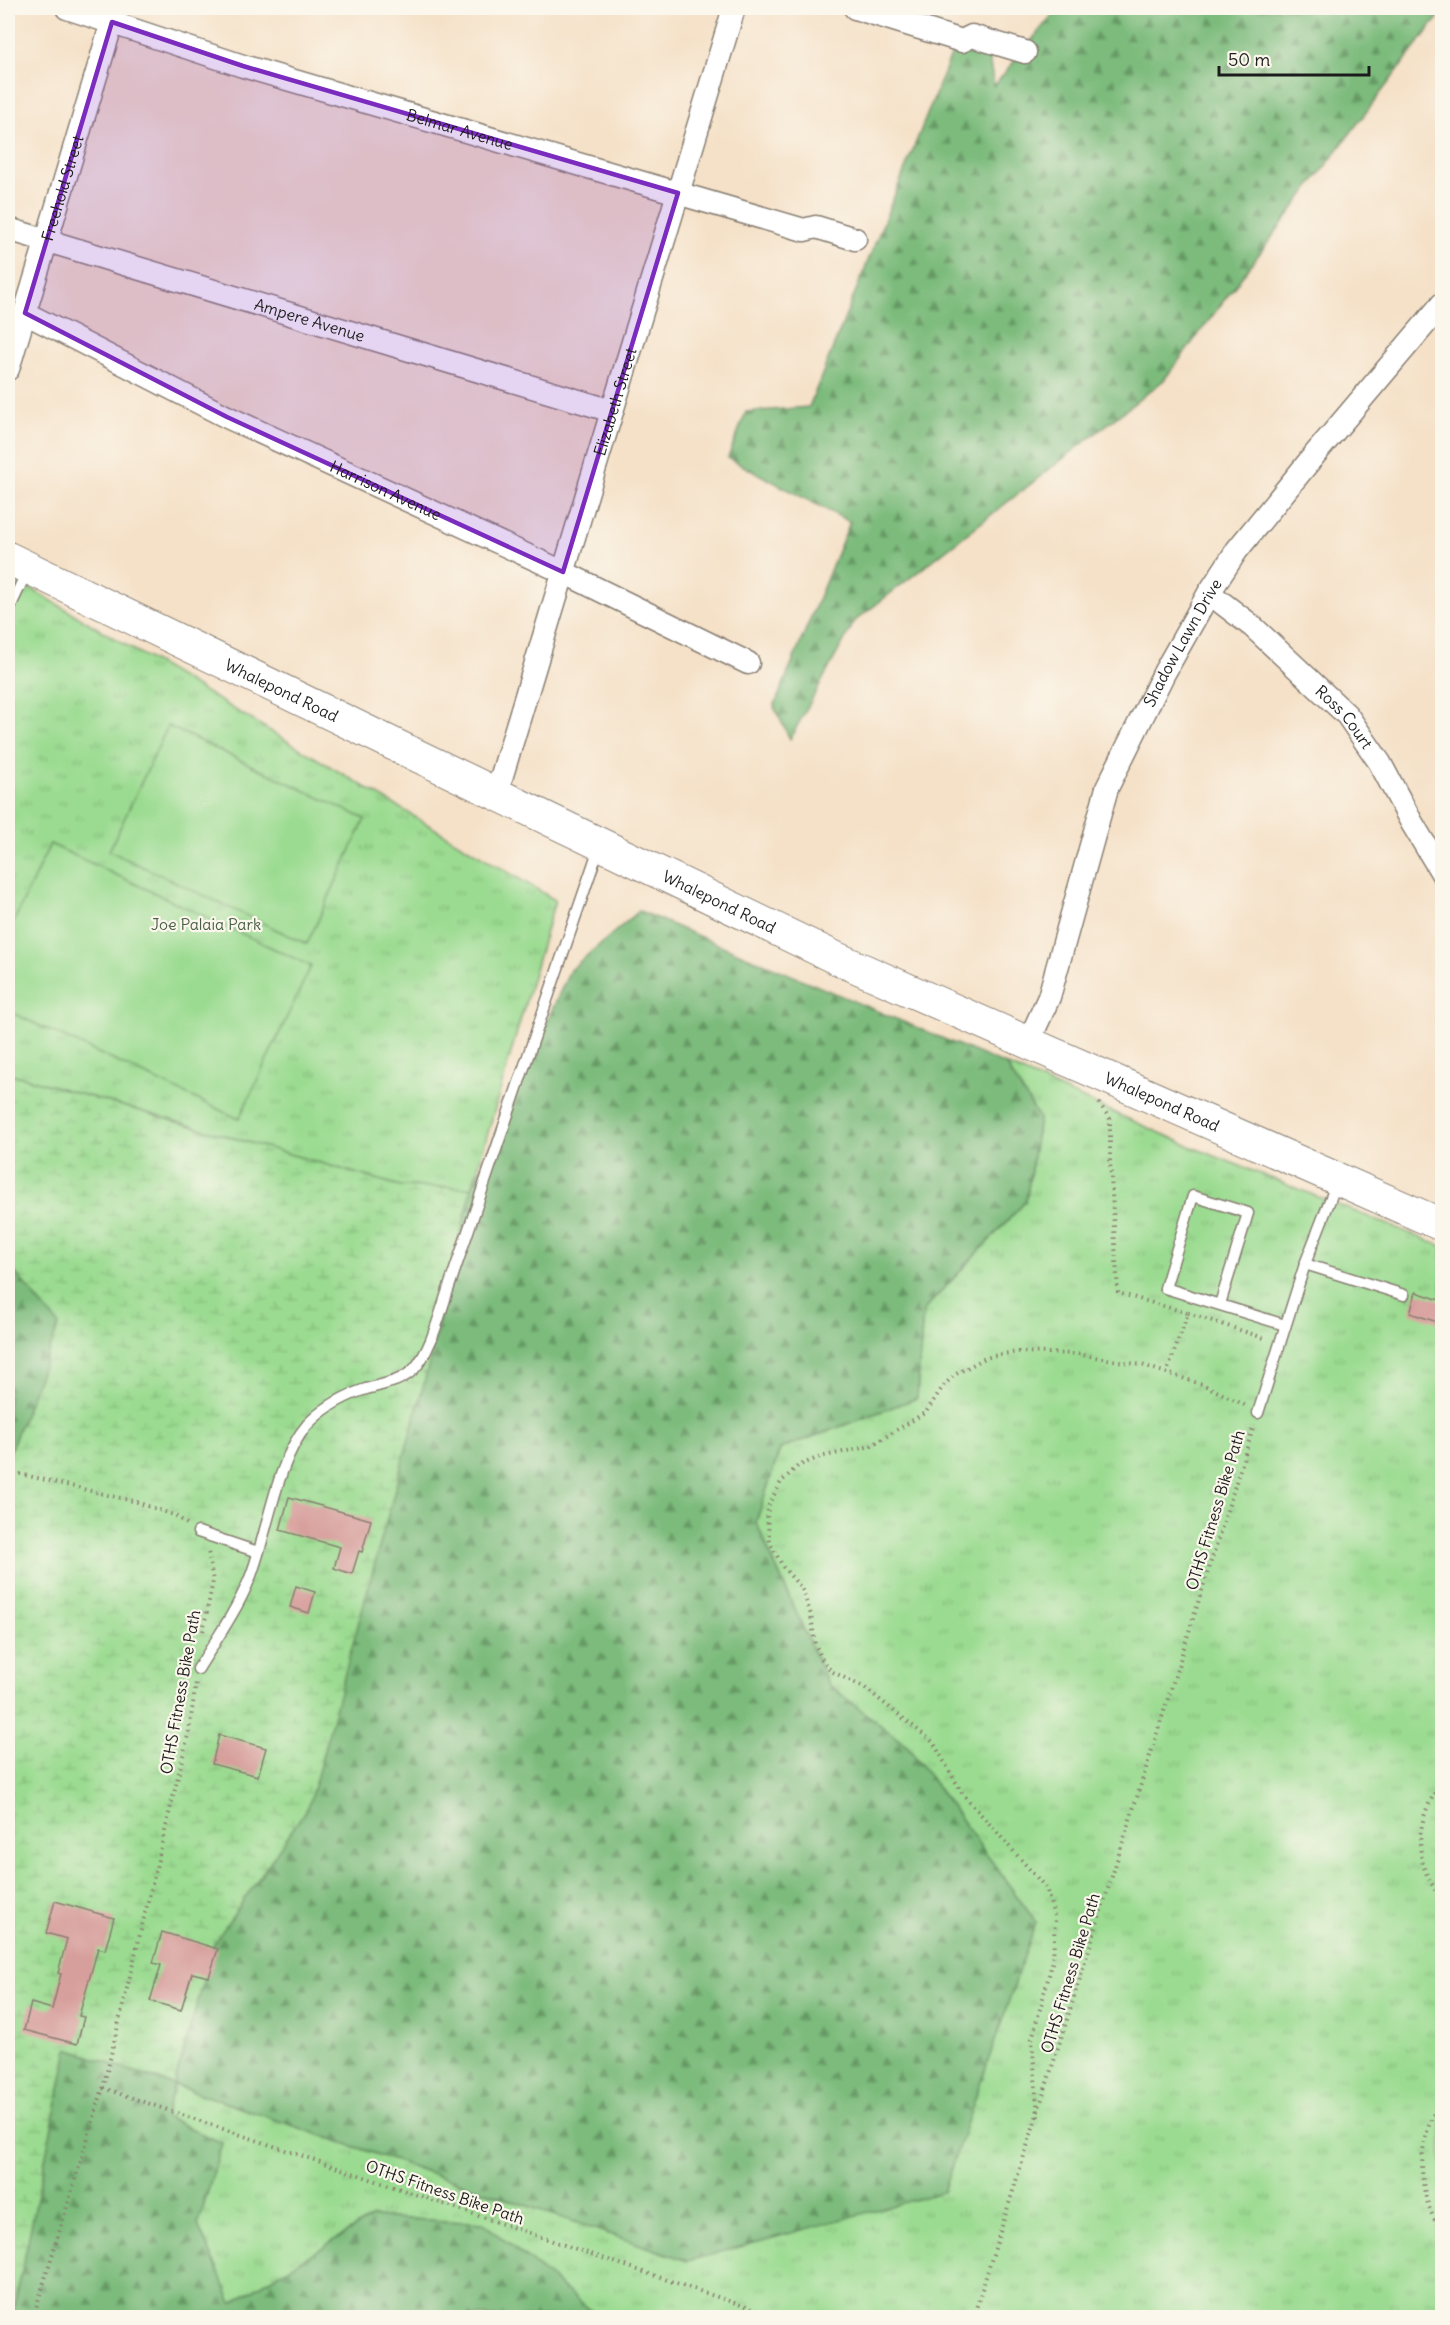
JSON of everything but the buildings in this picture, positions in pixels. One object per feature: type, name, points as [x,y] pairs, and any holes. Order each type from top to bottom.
[{"type":"street","name":"Belmar Avenue","points":[[67,8],[114,15],[243,66],[804,230],[816,227],[855,239]]},
{"type":"street","name":"Elizabeth Street","points":[[496,795],[734,8]]},
{"type":"street","points":[[855,8],[962,41],[972,36],[1025,52]]},
{"type":"street","name":"Freehold Street","points":[[8,369],[114,15]]},
{"type":"street","name":"Ampere Avenue","points":[[8,229],[612,411]]},
{"type":"street","name":"Shadow Lawn Drive","points":[[1029,1041],[1049,997],[1107,788],[1164,674],[1209,594],[1245,541],[1443,304]]},
{"type":"street","name":"Harrison Avenue","points":[[25,313],[228,417],[563,572],[748,663]]},
{"type":"street","name":"Whalepond Road","points":[[18,563],[836,958],[1443,1225]]},
{"type":"street","name":"Ross Court","points":[[1209,594],[1252,626],[1347,715],[1380,763],[1412,824],[1443,873]]},
{"type":"lane","points":[[8,612],[18,563]]},
{"type":"lane","points":[[198,1669],[228,1622],[250,1579],[284,1468],[306,1426],[324,1410],[342,1399],[403,1377],[414,1369],[424,1356],[600,844]]},
{"type":"lane","points":[[1258,1413],[1305,1264],[1339,1179]]},
{"type":"lane","points":[[1220,1304],[1248,1213],[1193,1196],[1165,1288],[1285,1325]]},
{"type":"lane","points":[[1305,1264],[1404,1295]]},
{"type":"lane","points":[[198,1532],[258,1552]]},
{"type":"path","points":[[1099,1102],[1110,1119],[1110,1161],[1118,1293],[1279,1343]]},
{"type":"path","points":[[1167,1372],[1188,1313]]},
{"type":"path","name":"OTHS Fitness Bike Path","points":[[973,2318],[1038,2117],[1258,1413],[1224,1394],[1167,1372],[1110,1358],[1077,1354],[1019,1352],[986,1358],[956,1374],[944,1385],[926,1412],[871,1446],[808,1461],[789,1473],[774,1491],[767,1517],[770,1543],[775,1556],[802,1589],[811,1615],[815,1644],[831,1671],[865,1688],[933,1742],[962,1793],[1046,1887],[1055,1919],[1053,1960],[1032,2039],[1038,2117]]},
{"type":"path","points":[[8,1472],[137,1502],[176,1516],[198,1532]]},
{"type":"path","name":"OTHS Fitness Bike Path","points":[[33,2318],[103,2088],[189,1731],[213,1581],[210,1555],[198,1532]]},
{"type":"path","points":[[1443,1783],[1432,1796],[1425,1810],[1420,1840],[1425,1870],[1431,1883],[1443,1897]]},
{"type":"path","name":"OTHS Fitness Bike Path","points":[[103,2088],[779,2318]]},
{"type":"path","points":[[1443,2098],[1429,2123],[1422,2165],[1425,2192],[1443,2232]]},
{"type":"highlighted area","points":[[112,22],[243,66],[678,193],[563,572],[227,417],[25,313]]},
{"type":"green space","points":[[1058,8],[1442,8],[1442,14],[1164,380],[855,621],[790,739],[774,707],[850,522],[728,458],[746,412],[809,407],[954,48],[985,36],[994,86]]},
{"type":"green space","name":"Joe Palaia Park","points":[[8,575],[555,900],[472,1188],[400,1186],[8,1073]]},
{"type":"green space","points":[[168,726],[365,819],[307,944],[109,851]]},
{"type":"green space","points":[[50,844],[311,966],[239,1119],[8,1011],[8,934]]},
{"type":"green space","points":[[639,911],[1006,1065],[1039,1118],[1026,1201],[923,1311],[917,1398],[780,1449],[756,1522],[828,1684],[908,1747],[1036,1922],[943,2192],[688,2261],[174,2085],[214,1943],[309,1805],[425,1379],[472,1188],[570,970]]},
{"type":"green space","points":[[1006,1065],[1192,1147],[1442,1246],[1442,2317],[599,2317],[483,2223],[372,2217],[232,2303],[198,2225],[222,2143],[165,2117],[174,2085],[688,2261],[908,1747],[828,1684],[756,1522],[780,1449],[917,1398],[923,1311],[1026,1201],[1039,1118]]},
{"type":"green space","points":[[8,1073],[400,1186],[472,1188],[425,1379],[309,1805],[214,1943],[174,2085],[68,2049],[12,2318],[8,2317],[8,1457],[59,1325],[8,1264]]},
{"type":"green space","points":[[8,1264],[59,1325],[8,1457]]},
{"type":"green space","points":[[68,2049],[174,2085],[165,2117],[222,2143],[198,2225],[232,2303],[372,2217],[483,2223],[599,2317],[12,2318]]}]
